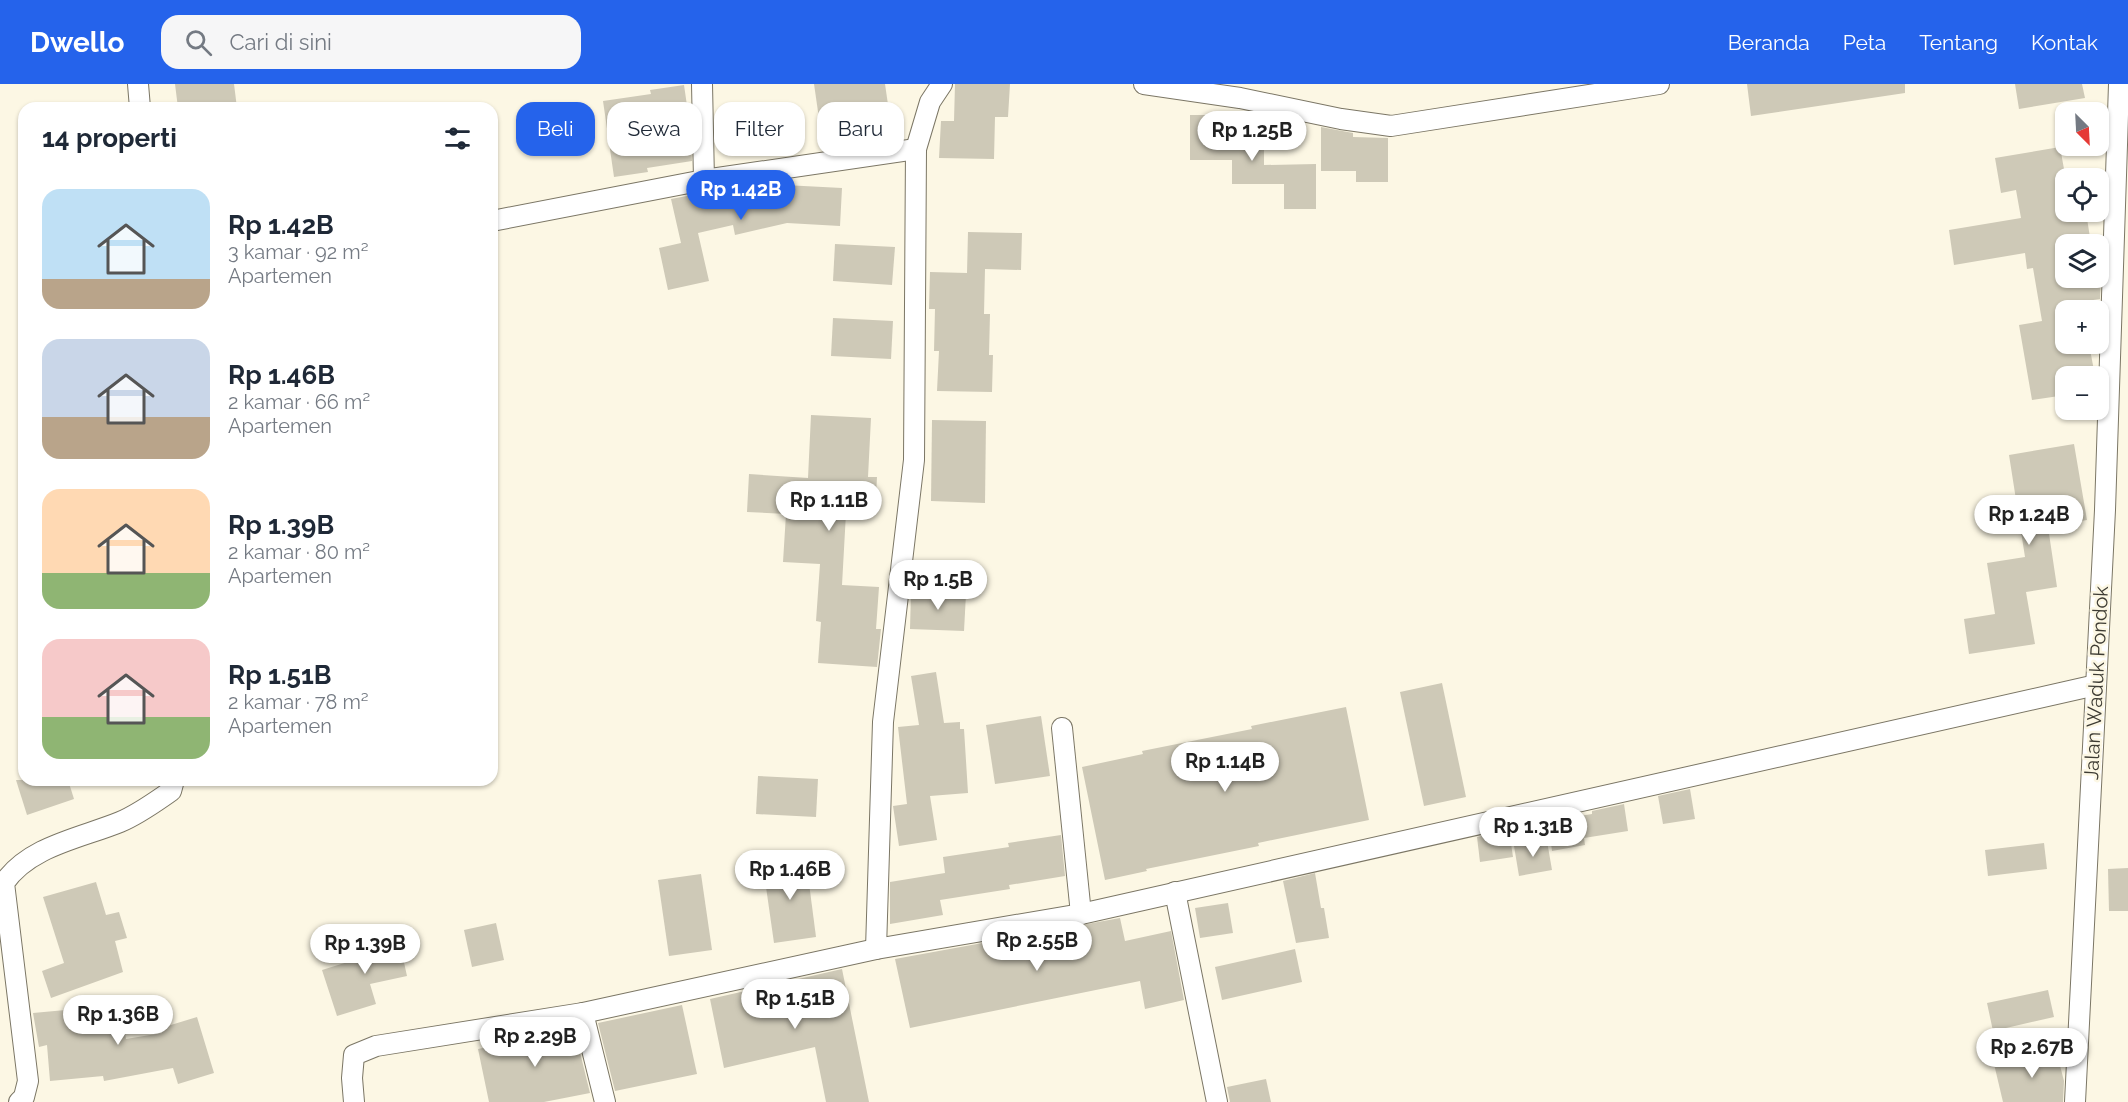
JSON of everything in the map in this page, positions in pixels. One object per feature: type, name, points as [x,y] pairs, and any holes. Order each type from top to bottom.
[{"type":"street","points":[[138,84],[140,102]]},
{"type":"street","points":[[702,84],[704,180]]},
{"type":"street","points":[[876,949],[883,722],[914,459],[916,149],[930,102],[942,84]]},
{"type":"street","points":[[1144,84],[1240,98],[1391,126],[1659,84]]},
{"type":"street","name":"Jalan Waduk Pondok","points":[[2075,1102],[2106,498],[2119,84]]},
{"type":"street","points":[[498,220],[704,180],[916,149]]},
{"type":"street","points":[[354,1102],[352,1061],[359,1051],[376,1046],[583,1013],[876,949],[1081,914],[2096,685]]},
{"type":"street","points":[[1062,728],[1081,914]]},
{"type":"street","points":[[19,1102],[24,1097],[27,1081],[4,883],[29,857],[123,821],[144,810],[172,786]]},
{"type":"street","points":[[1176,892],[1217,1102]]},
{"type":"street","points":[[583,1013],[605,1102]]},
{"type":"building","points":[[175,84],[234,84],[236,102],[177,102]]},
{"type":"building","points":[[814,84],[885,84],[888,102],[817,102],[817,105]]},
{"type":"building","points":[[955,84],[1010,84],[1008,117],[995,117],[994,159],[939,158],[941,121],[954,121]]},
{"type":"building","points":[[1747,84],[1905,84],[1905,93],[1751,116]]},
{"type":"building","points":[[2015,84],[2082,84],[2085,98],[2019,109]]},
{"type":"building","points":[[684,85],[686,102],[607,102],[607,129],[603,101],[651,94],[650,90]]},
{"type":"building","points":[[1190,115],[1223,115],[1223,139],[1264,139],[1264,165],[1316,164],[1316,209],[1284,209],[1284,184],[1232,184],[1232,160],[1190,160]]},
{"type":"building","points":[[1321,127],[1353,133],[1353,137],[1388,138],[1388,182],[1356,182],[1356,171],[1321,171]]},
{"type":"building","points":[[2055,148],[2055,156],[2062,156],[2064,168],[2055,168],[2055,222],[2088,222],[2089,234],[2055,234],[2055,288],[2101,288],[2100,299],[2055,300],[2055,354],[2091,354],[2093,366],[2055,366],[2055,397],[2032,400],[2019,325],[2042,321],[2033,268],[2027,269],[2025,253],[1954,265],[1949,230],[2021,218],[2016,190],[2001,193],[1995,158]]},
{"type":"building","points":[[611,156],[692,156],[692,161],[647,168],[648,172],[614,177]]},
{"type":"building","points":[[765,184],[842,188],[840,226],[787,223],[735,235],[733,225],[698,233],[709,281],[668,290],[659,248],[681,243],[671,199],[713,191],[714,196]]},
{"type":"building","points":[[968,232],[1022,233],[1021,270],[985,269],[984,314],[990,314],[989,355],[993,355],[992,392],[937,391],[939,351],[934,351],[935,309],[929,309],[930,272],[967,273]]},
{"type":"building","points":[[835,244],[895,247],[892,285],[833,281]]},
{"type":"building","points":[[833,318],[893,321],[891,359],[831,356]]},
{"type":"building","points":[[811,415],[871,418],[868,477],[877,477],[875,515],[846,513],[842,585],[879,587],[876,629],[881,629],[877,667],[818,663],[821,622],[816,621],[820,564],[783,562],[786,514],[747,512],[749,474],[808,478]]},
{"type":"building","points":[[932,420],[986,421],[985,503],[931,501]]},
{"type":"building","points":[[2074,444],[2087,520],[2048,527],[2057,587],[2026,592],[2035,644],[1969,654],[1964,619],[1995,614],[1987,563],[2025,557],[2009,455]]},
{"type":"building","points":[[911,592],[966,594],[964,631],[910,629]]},
{"type":"building","points":[[936,672],[944,723],[960,722],[960,729],[964,729],[968,793],[930,796],[937,840],[899,846],[893,806],[907,804],[898,727],[919,725],[911,676]]},
{"type":"building","points":[[1442,683],[1466,797],[1424,806],[1400,692]]},
{"type":"building","points":[[1346,707],[1369,820],[1258,843],[1259,846],[1146,869],[1147,871],[1105,880],[1082,767],[1143,754],[1142,751],[1252,729],[1251,726]]},
{"type":"building","points":[[1041,716],[1050,776],[995,784],[986,725]]},
{"type":"building","points":[[758,776],[818,779],[816,817],[756,814]]},
{"type":"building","points":[[16,780],[18,780],[18,786],[70,786],[74,799],[27,815]]},
{"type":"building","points":[[1690,789],[1695,819],[1663,824],[1658,796]]},
{"type":"building","points":[[1624,804],[1628,831],[1584,838],[1585,845],[1552,851],[1548,821],[1592,814],[1592,811]]},
{"type":"building","points":[[1509,830],[1513,857],[1480,862],[1477,837]]},
{"type":"building","points":[[1061,835],[1065,876],[1009,885],[1010,889],[940,900],[943,915],[890,924],[890,882],[945,873],[943,857],[1009,847],[1008,843]]},
{"type":"building","points":[[1547,841],[1552,870],[1519,876],[1514,846]]},
{"type":"building","points":[[2044,843],[2047,869],[1988,876],[1985,850]]},
{"type":"building","points":[[806,860],[816,937],[774,943],[763,866]]},
{"type":"building","points":[[2128,868],[2128,911],[2109,911],[2108,869]]},
{"type":"building","points":[[1315,873],[1329,938],[1296,943],[1283,881]]},
{"type":"building","points":[[701,874],[712,950],[669,956],[658,880]]},
{"type":"building","points":[[96,882],[106,915],[119,912],[127,938],[115,941],[123,972],[51,998],[42,971],[64,963],[43,897]]},
{"type":"building","points":[[1228,903],[1233,933],[1200,938],[1195,908]]},
{"type":"building","points":[[1120,918],[1125,941],[1171,931],[1184,1000],[1145,1009],[1140,981],[910,1028],[895,959]]},
{"type":"building","points":[[496,923],[504,960],[472,967],[464,930]]},
{"type":"building","points":[[398,935],[407,976],[370,984],[376,1004],[337,1016],[322,970],[370,955],[367,941]]},
{"type":"building","points":[[1295,949],[1302,982],[1222,1000],[1215,967]]},
{"type":"building","points":[[842,969],[869,1102],[826,1102],[815,1047],[724,1068],[710,999]]},
{"type":"building","points":[[2048,990],[2054,1017],[1993,1031],[1987,1003]]},
{"type":"building","points":[[120,1005],[126,1039],[162,1033],[161,1028],[197,1017],[214,1073],[178,1084],[173,1068],[104,1081],[103,1076],[50,1081],[47,1045],[39,1047],[33,1013]]},
{"type":"building","points":[[682,1005],[697,1074],[615,1091],[598,1023]]},
{"type":"building","points":[[574,1028],[590,1093],[544,1102],[489,1102],[478,1049],[530,1038],[529,1034]]},
{"type":"building","points":[[2056,1050],[2064,1081],[2063,1102],[2003,1102],[1994,1064]]},
{"type":"building","points":[[1266,1079],[1271,1102],[1230,1102],[1227,1087]]}]
